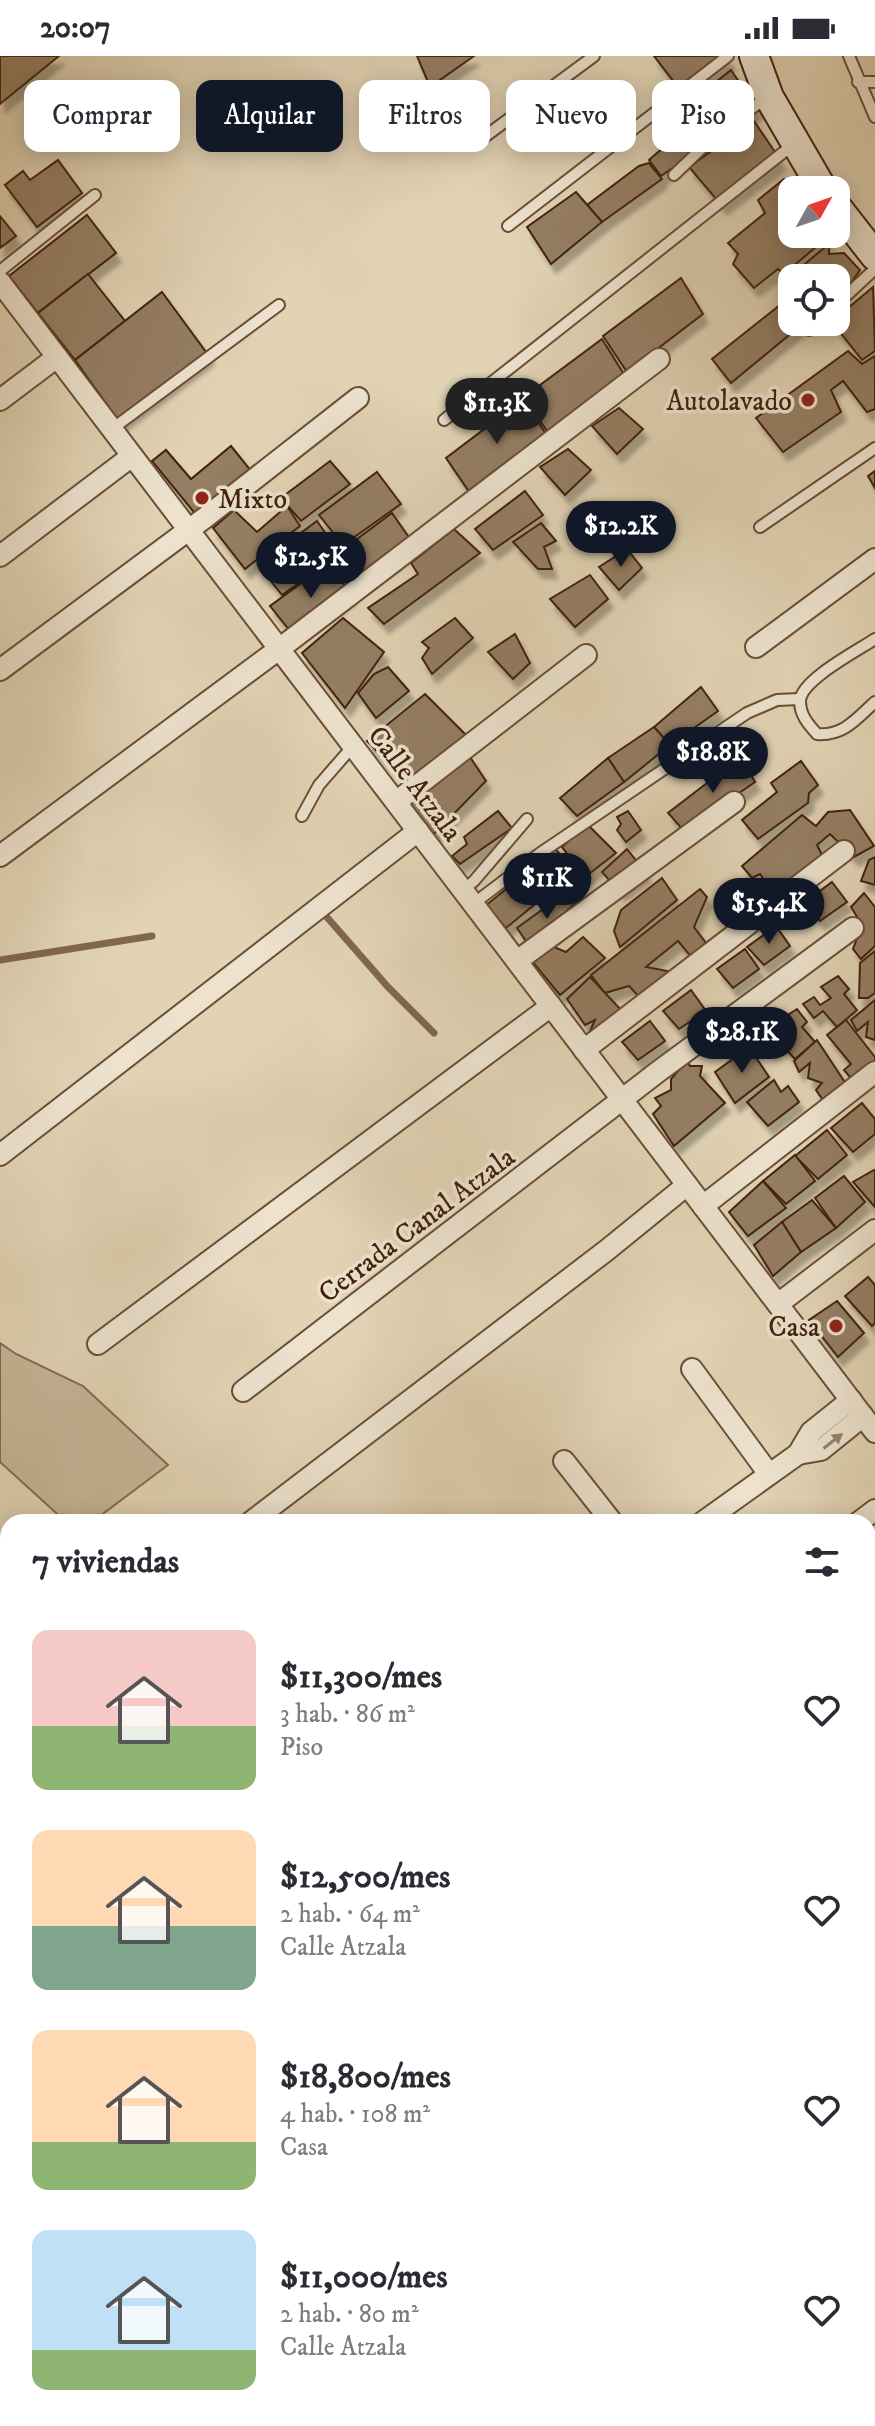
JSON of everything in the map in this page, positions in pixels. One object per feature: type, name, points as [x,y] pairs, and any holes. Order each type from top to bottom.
[{"type":"main road","points":[[754,56],[769,97],[815,176]]},
{"type":"main road","points":[[850,224],[875,256]]},
{"type":"street","name":"Calle Atzala","points":[[0,282],[863,1416]]},
{"type":"street","points":[[0,318],[18,305]]},
{"type":"street","points":[[0,400],[57,357]]},
{"type":"street","points":[[0,856],[279,649],[659,359]]},
{"type":"street","points":[[0,670],[189,530],[358,398]]},
{"type":"street","points":[[0,556],[132,456]]},
{"type":"street","points":[[756,647],[875,559]]},
{"type":"street","points":[[396,802],[586,655]]},
{"type":"street","points":[[517,961],[734,802]]},
{"type":"street","points":[[0,1155],[418,831]]},
{"type":"street","points":[[584,1050],[844,851]]},
{"type":"street","name":"Cerrada Canal Atzala","points":[[243,1391],[622,1100],[853,928]]},
{"type":"street","points":[[98,1344],[551,1006]]},
{"type":"street","points":[[703,1206],[875,1072]]},
{"type":"street","points":[[261,1514],[607,1250],[687,1185]]},
{"type":"street","points":[[778,1304],[875,1230]]},
{"type":"street","points":[[692,1369],[769,1474]]},
{"type":"street","points":[[714,1514],[798,1454],[811,1432],[863,1416]]},
{"type":"street","points":[[564,1461],[606,1514]]},
{"type":"lane","points":[[490,133],[594,56]]},
{"type":"lane","points":[[508,226],[728,56]]},
{"type":"lane","points":[[849,56],[875,117]]},
{"type":"lane","points":[[858,82],[875,82]]},
{"type":"lane","points":[[674,175],[725,126],[769,97]]},
{"type":"lane","points":[[444,420],[795,143]]},
{"type":"lane","points":[[0,271],[95,195]]},
{"type":"lane","points":[[850,292],[875,269]]},
{"type":"lane","points":[[112,429],[279,305]]},
{"type":"lane","points":[[760,527],[875,448]]},
{"type":"lane","points":[[875,639],[809,683],[800,699],[803,719],[817,734],[833,735],[875,702]]},
{"type":"lane","points":[[468,897],[539,854],[747,713],[777,700],[800,699]]},
{"type":"lane","points":[[302,816],[319,785],[353,746]]},
{"type":"lane","points":[[468,897],[474,881],[527,819]]},
{"type":"shaded area","points":[[0,1343],[16,1354],[83,1386],[168,1465],[103,1514],[57,1514],[0,1462]]},
{"type":"building","points":[[0,56],[59,56],[30,80],[24,80],[24,84],[0,104]]},
{"type":"building","points":[[417,56],[474,56],[440,80],[427,80]]},
{"type":"building","points":[[654,56],[727,56],[730,62],[705,80],[672,80]]},
{"type":"building","points":[[731,70],[738,80],[718,80]]},
{"type":"building","points":[[754,121],[781,161],[722,206],[689,167],[710,152],[754,152]]},
{"type":"building","points":[[658,152],[696,152],[661,176],[649,160]]},
{"type":"building","points":[[58,160],[82,193],[37,227],[5,185],[23,171],[30,180]]},
{"type":"building","points":[[649,163],[662,179],[602,222],[587,205],[639,166]]},
{"type":"building","points":[[778,184],[778,248],[815,248],[796,264],[778,264],[778,269],[754,288],[733,264],[738,254],[728,243],[765,213],[758,200]]},
{"type":"building","points":[[576,192],[602,222],[551,264],[527,227]]},
{"type":"building","points":[[87,215],[116,253],[38,313],[9,276]]},
{"type":"building","points":[[0,216],[16,236],[0,248]]},
{"type":"building","points":[[824,248],[829,248],[829,254],[844,253],[860,270],[850,284],[850,264],[805,264]]},
{"type":"building","points":[[88,274],[125,321],[75,360],[38,313]]},
{"type":"building","points":[[681,278],[703,314],[627,372],[603,336]]},
{"type":"building","points":[[873,287],[875,351],[862,360],[843,336],[850,336],[850,306]]},
{"type":"building","points":[[162,292],[209,356],[120,423],[75,360]]},
{"type":"building","points":[[778,307],[778,336],[788,336],[731,383],[712,359]]},
{"type":"building","points":[[602,339],[625,376],[549,434],[524,397]]},
{"type":"building","name":"Autolavado","points":[[848,351],[862,364],[875,356],[875,409],[867,412],[843,381],[831,390],[841,412],[783,452],[756,418]]},
{"type":"building","points":[[524,399],[547,436],[470,493],[446,458]]},
{"type":"building","points":[[619,408],[643,429],[617,454],[592,426]]},
{"type":"building","name":"Mixto","points":[[231,446],[252,472],[198,517],[152,461],[166,450],[191,479]]},
{"type":"building","points":[[568,449],[591,470],[565,495],[540,467]]},
{"type":"building","points":[[330,461],[350,484],[301,521],[281,498]]},
{"type":"building","points":[[875,471],[875,488],[868,476]]},
{"type":"building","points":[[377,472],[401,504],[343,545],[319,515]]},
{"type":"building","points":[[525,491],[543,515],[493,550],[475,529]]},
{"type":"building","points":[[287,506],[300,526],[245,569],[213,528],[234,510],[257,532]]},
{"type":"building","points":[[392,513],[415,546],[357,587],[333,557]]},
{"type":"building","points":[[317,521],[340,554],[282,595],[258,565]]},
{"type":"building","points":[[541,523],[556,541],[544,547],[552,569],[538,569],[513,542]]},
{"type":"building","points":[[454,529],[480,553],[384,624],[368,608],[418,574],[411,563]]},
{"type":"building","points":[[627,549],[642,568],[619,590],[599,567]]},
{"type":"building","points":[[329,563],[351,595],[294,636],[270,606]]},
{"type":"building","points":[[590,575],[608,599],[575,627],[550,599]]},
{"type":"building","points":[[343,618],[384,652],[345,708],[302,653]]},
{"type":"building","points":[[455,618],[473,638],[432,674],[422,658],[429,648],[422,642]]},
{"type":"building","points":[[515,634],[530,663],[513,679],[488,652]]},
{"type":"building","points":[[388,667],[409,691],[376,718],[358,693],[374,674]]},
{"type":"building","points":[[701,687],[718,711],[670,745],[654,727]]},
{"type":"building","points":[[425,694],[467,736],[408,783],[367,741]]},
{"type":"building","points":[[654,727],[670,745],[624,782],[608,758]]},
{"type":"building","points":[[470,757],[486,781],[434,834],[409,805]]},
{"type":"building","points":[[741,757],[755,782],[684,831],[668,813]]},
{"type":"building","points":[[608,758],[624,782],[577,816],[560,798]]},
{"type":"building","points":[[801,761],[818,785],[809,793],[808,803],[758,839],[742,820],[777,792],[771,783]]},
{"type":"building","points":[[850,810],[874,846],[854,857],[830,834],[817,845],[824,859],[781,894],[773,882],[768,886],[760,874],[752,878],[742,866],[802,815],[816,826],[828,812]]},
{"type":"building","points":[[498,811],[512,828],[460,864],[452,856],[467,844],[464,837]]},
{"type":"building","points":[[628,811],[641,830],[626,842],[617,830],[621,824],[617,817]]},
{"type":"building","points":[[587,824],[616,853],[585,877],[562,847]]},
{"type":"building","points":[[554,848],[583,877],[552,901],[529,871]]},
{"type":"building","points":[[627,849],[646,873],[620,892],[602,872]]},
{"type":"building","points":[[875,857],[875,885],[861,881],[869,860]]},
{"type":"building","points":[[662,878],[677,900],[620,947],[614,931],[621,910]]},
{"type":"building","points":[[515,882],[534,905],[506,928],[485,906]]},
{"type":"building","points":[[832,882],[847,902],[820,921],[804,903]]},
{"type":"building","points":[[700,889],[707,897],[694,927],[709,947],[692,958],[678,941],[646,967],[673,972],[639,997],[629,986],[605,993],[591,975]]},
{"type":"building","points":[[569,890],[577,901],[564,914],[569,920],[532,950],[517,928]]},
{"type":"building","points":[[864,893],[875,907],[875,946],[861,959],[853,949],[862,925],[851,907]]},
{"type":"building","points":[[776,926],[790,946],[764,965],[747,947]]},
{"type":"building","points":[[583,937],[605,958],[560,995],[531,960],[549,945],[566,952]]},
{"type":"building","points":[[745,949],[759,969],[733,988],[717,969]]},
{"type":"building","points":[[875,951],[875,993],[868,998],[859,998],[860,963]]},
{"type":"building","points":[[838,976],[849,989],[844,994],[857,1010],[837,1027],[823,1011],[814,1018],[803,1004],[814,997],[820,1005],[831,998],[821,987]]},
{"type":"building","points":[[590,977],[624,1013],[587,1038],[595,1020],[585,1025],[567,999]]},
{"type":"building","points":[[691,990],[706,1011],[679,1029],[663,1011]]},
{"type":"building","points":[[875,1000],[875,1040],[866,1037],[868,1022],[857,1031],[851,1020]]},
{"type":"building","points":[[797,1009],[807,1022],[802,1027],[815,1042],[795,1059],[781,1044],[772,1050],[761,1037],[772,1030],[778,1038],[790,1031],[780,1020]]},
{"type":"building","points":[[750,1011],[762,1029],[732,1056],[717,1041],[739,1026],[738,1019]]},
{"type":"building","points":[[846,1020],[875,1057],[875,1068],[856,1084],[844,1070],[851,1064],[827,1035]]},
{"type":"building","points":[[650,1021],[665,1041],[638,1060],[622,1042]]},
{"type":"building","points":[[817,1040],[848,1087],[825,1103],[816,1090],[822,1083],[808,1078],[810,1063],[799,1072],[794,1061]]},
{"type":"building","points":[[749,1047],[769,1077],[735,1103],[715,1072]]},
{"type":"building","points":[[687,1060],[690,1066],[702,1066],[700,1076],[725,1103],[674,1146],[653,1114],[661,1106],[655,1098],[671,1090],[671,1079]]},
{"type":"building","points":[[774,1080],[781,1092],[788,1086],[799,1102],[768,1126],[747,1102]]},
{"type":"building","points":[[862,1103],[875,1119],[875,1134],[853,1152],[831,1128]]},
{"type":"building","points":[[827,1130],[847,1155],[818,1179],[795,1156]]},
{"type":"building","points":[[795,1155],[815,1181],[786,1204],[763,1181]]},
{"type":"building","points":[[875,1170],[875,1207],[853,1182]]},
{"type":"building","points":[[844,1176],[865,1202],[836,1228],[815,1198]]},
{"type":"building","points":[[763,1181],[786,1208],[748,1236],[729,1212]]},
{"type":"building","points":[[812,1200],[836,1228],[801,1252],[782,1222]]},
{"type":"building","name":"Casa","points":[[782,1222],[801,1252],[773,1276],[754,1245]]},
{"type":"building","points":[[868,1277],[875,1285],[875,1323],[872,1326],[845,1296]]},
{"type":"building","name":"Casa","points":[[837,1301],[864,1333],[838,1357],[809,1320]]},
{"type":"waterway","points":[[325,915],[388,987],[434,1033]]},
{"type":"waterway","points":[[0,960],[152,936]]},
{"type":"place","name":"Autolavado","points":[[808,400]]},
{"type":"place","name":"Mixto","points":[[202,498]]},
{"type":"place","name":"Casa","points":[[836,1326]]}]
